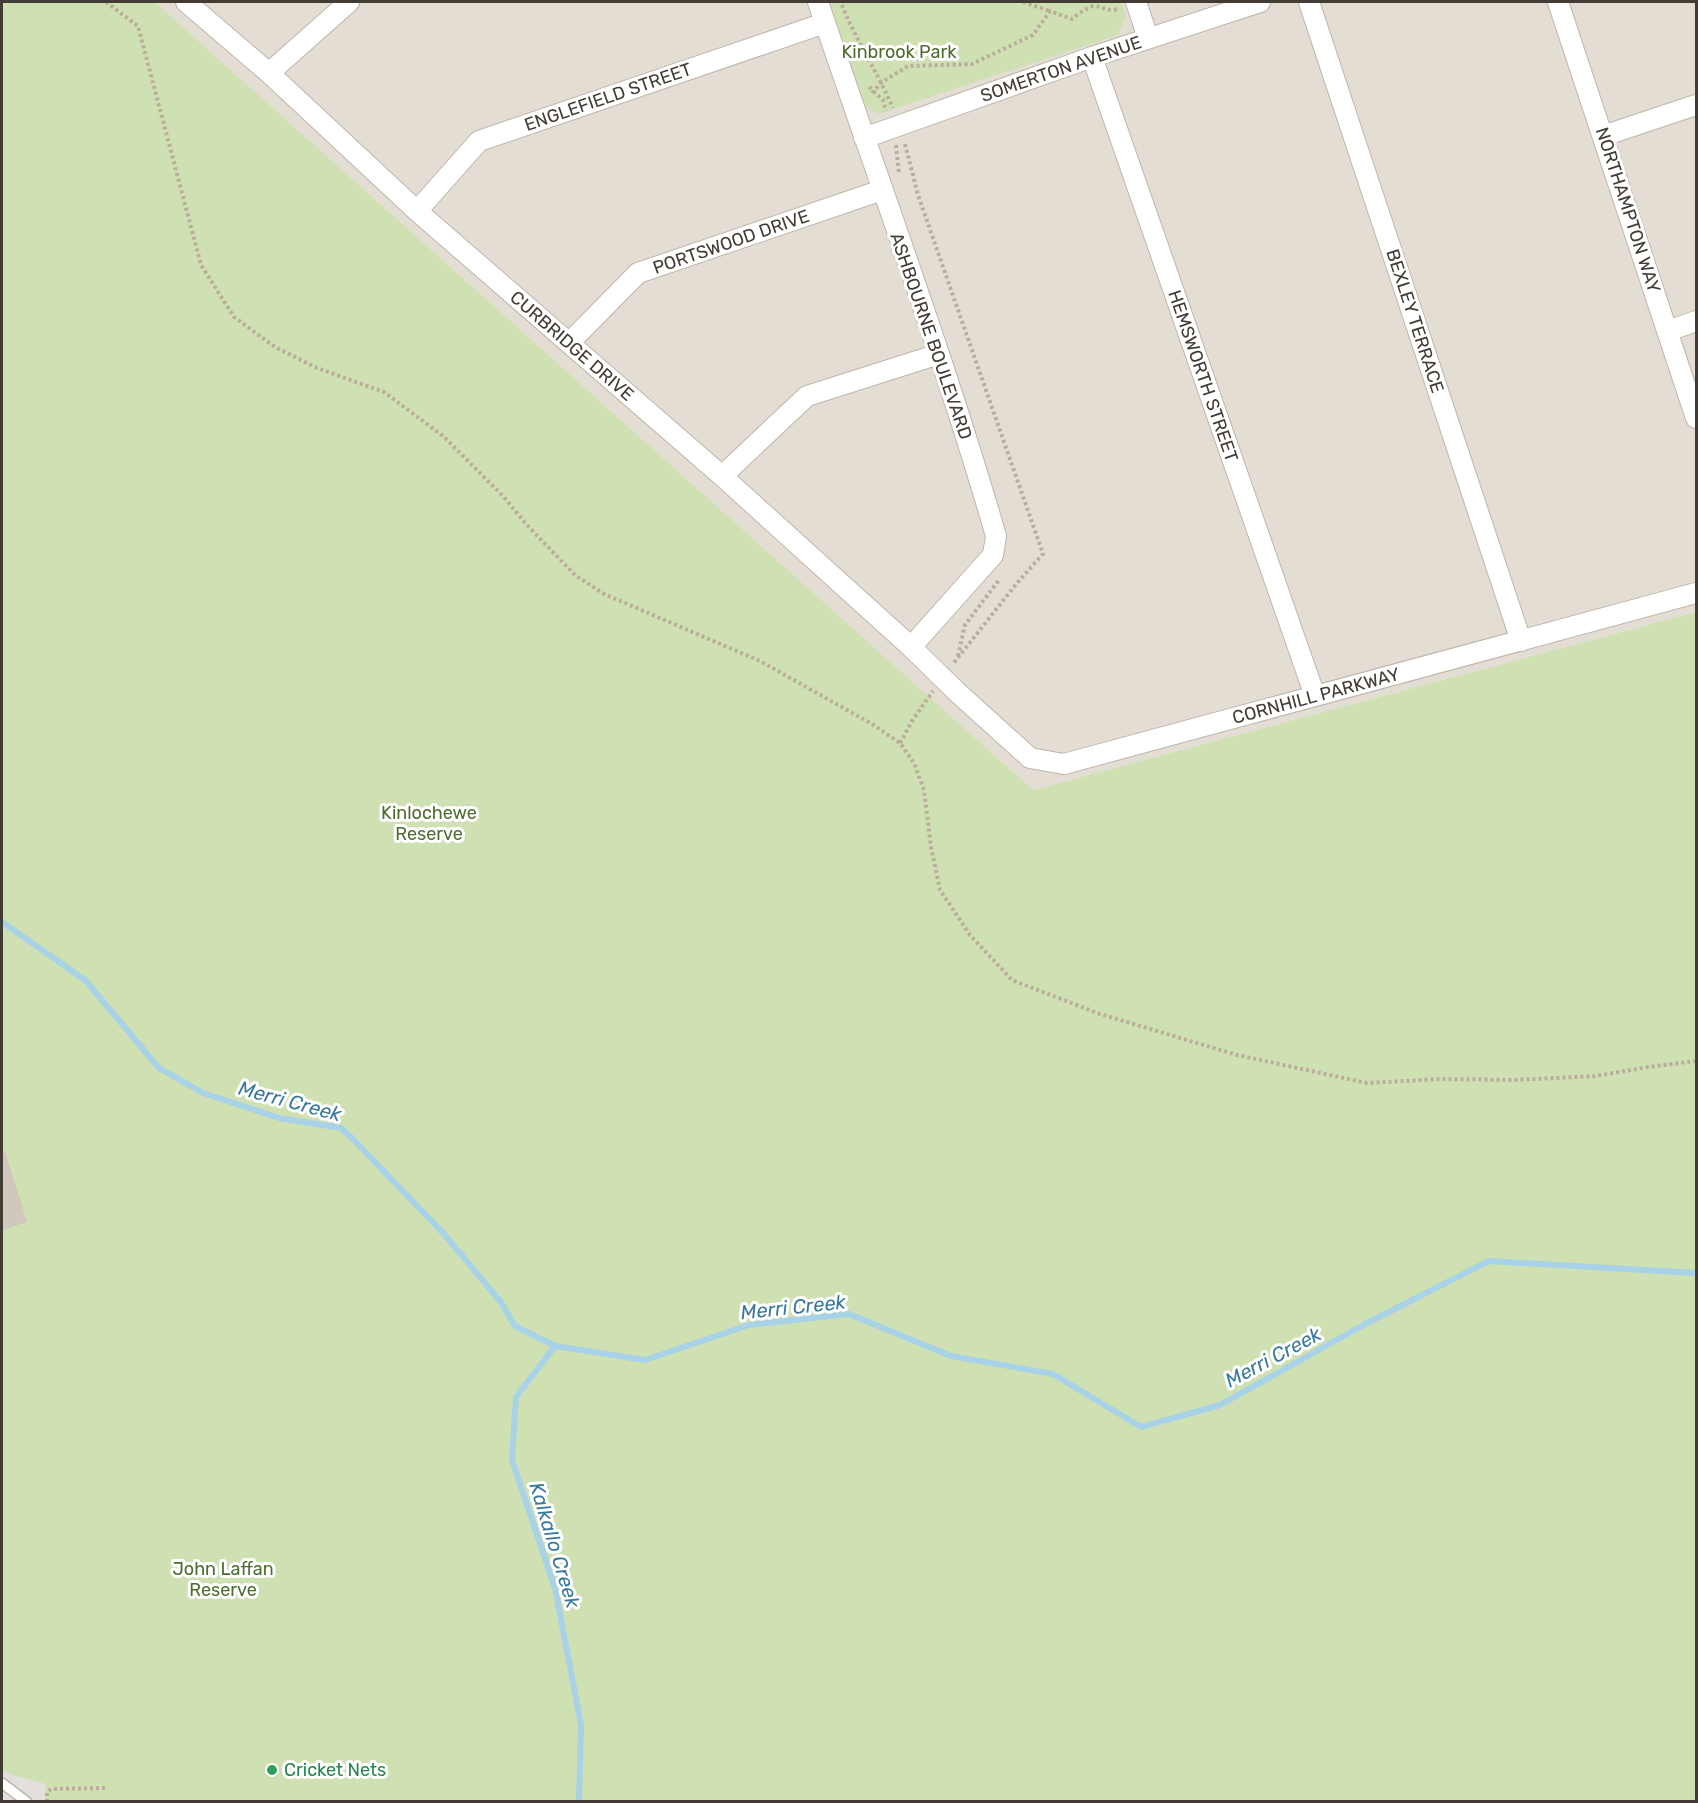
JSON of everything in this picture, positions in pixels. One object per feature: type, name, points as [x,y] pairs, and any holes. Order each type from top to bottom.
[{"type":"street","name":"CURBRIDGE DRIVE","points":[[186,2],[269,73],[417,211],[722,476],[950,685]]},
{"type":"street","points":[[269,73],[349,2]]},
{"type":"street","name":"ASHBOURNE BOULEVARD","points":[[818,2],[939,354],[996,536],[993,555],[911,647]]},
{"type":"street","points":[[1136,2],[1148,38]]},
{"type":"street","name":"SOMERTON AVENUE","points":[[864,138],[1092,57],[1260,2]]},
{"type":"street","name":"BEXLEY TERRACE","points":[[1310,2],[1521,641]]},
{"type":"street","name":"NORTHAMPTON WAY","points":[[1558,2],[1696,418]]},
{"type":"street","name":"ENGLEFIELD STREET","points":[[417,211],[479,141],[825,23]]},
{"type":"street","name":"HEMSWORTH STREET","points":[[1092,57],[1315,696]]},
{"type":"street","points":[[1603,136],[1696,105]]},
{"type":"street","name":"PORTSWOOD DRIVE","points":[[569,342],[638,273],[882,190]]},
{"type":"street","points":[[1668,331],[1696,321]]},
{"type":"street","points":[[722,476],[807,396],[939,354]]},
{"type":"street","name":"CORNHILL PARKWAY","points":[[950,685],[1030,758],[1064,764],[1696,592]]},
{"type":"lane","points":[[2,1783],[27,1802]]},
{"type":"path","points":[[106,2],[138,26],[201,265],[234,317],[275,347],[317,368],[384,392],[435,430],[503,496],[526,524],[576,575],[604,594],[760,661],[872,724],[900,743],[914,764],[924,790],[931,847],[940,890],[969,935],[1012,980],[1100,1014],[1237,1055],[1367,1083],[1594,1076],[1648,1066],[1696,1061]]},
{"type":"path","points":[[1023,2],[1072,19],[1094,6]]},
{"type":"path","points":[[1091,2],[1094,6],[1111,11],[1136,2]]},
{"type":"path","points":[[870,103],[873,92],[882,82],[908,66],[972,64],[1033,35],[1050,11]]},
{"type":"path","points":[[900,743],[925,701],[950,685]]},
{"type":"path","points":[[47,1802],[47,1792],[51,1789],[105,1788]]},
{"type":"shaded area","points":[[155,2],[1696,2],[1696,612],[1033,790]]},
{"type":"shaded area","points":[[2,1770],[46,1784],[45,1801],[5,1802],[2,1800]]},
{"type":"green space","name":"Kinlochewe Reserve","points":[[2,2],[155,2],[1033,790],[1696,612],[1696,1801],[2,1802]]},
{"type":"green space","name":"Kinbrook Park","points":[[827,2],[1121,2],[1126,17],[1118,35],[879,114],[862,104]]},
{"type":"building","points":[[2,1151],[5,1151],[27,1222],[2,1230]]},
{"type":"waterway","name":"Merri Creek","points":[[2,922],[85,980],[159,1068],[203,1093],[279,1118],[341,1128],[444,1234],[500,1301],[515,1326],[555,1346],[645,1360],[749,1325],[849,1314],[951,1356],[1053,1374],[1141,1427],[1220,1405],[1367,1323],[1489,1261],[1696,1273]]},
{"type":"waterway","name":"Kalkallo Creek","points":[[555,1346],[516,1397],[512,1460],[555,1588],[581,1725],[579,1802]]},
{"type":"place","name":"Cricket Nets","points":[[272,1770]]},
{"type":"park label","name":"John Laffan Reserve","points":[[223,1579]]}]
